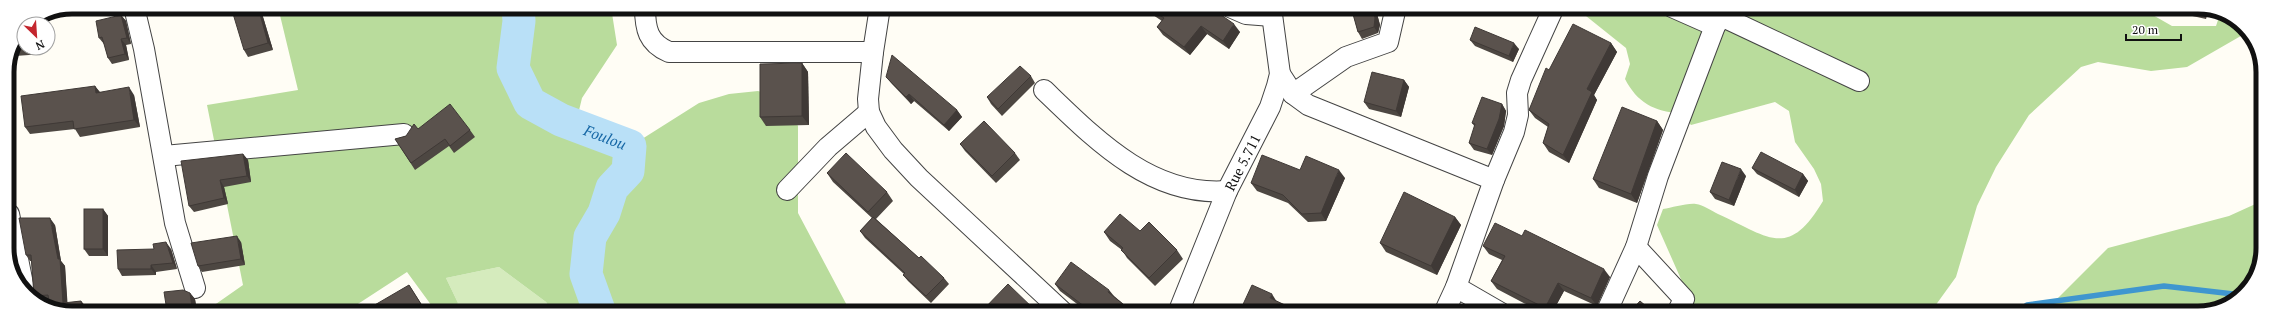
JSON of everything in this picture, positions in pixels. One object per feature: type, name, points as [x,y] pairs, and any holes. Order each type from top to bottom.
[{"type":"street","points":[[135,14],[164,156],[175,223],[195,288]]},
{"type":"street","points":[[646,14],[649,35],[656,46],[669,52],[872,52]]},
{"type":"street","points":[[879,14],[872,52],[869,112],[876,127],[893,150],[919,178],[1056,306]]},
{"type":"street","name":"Rue 5.711","points":[[1181,306],[1227,191],[1270,107],[1280,74],[1272,14]]},
{"type":"street","points":[[1293,94],[1346,57],[1388,42],[1394,14]]},
{"type":"street","points":[[1447,306],[1456,287],[1494,180],[1514,132],[1518,115],[1517,93],[1551,14]]},
{"type":"street","points":[[1710,14],[1721,16],[1859,81]]},
{"type":"street","points":[[1609,306],[1636,247],[1658,176],[1721,16]]},
{"type":"street","points":[[1280,74],[1293,94],[1308,105],[1494,180]]},
{"type":"street","points":[[1044,90],[1098,140],[1148,175],[1169,185],[1190,190],[1208,193],[1227,191]]},
{"type":"street","points":[[787,190],[828,147],[869,112]]},
{"type":"street","points":[[164,156],[404,134]]},
{"type":"street","points":[[14,239],[21,276]]},
{"type":"street","points":[[1636,247],[1684,299],[1680,306]]},
{"type":"street","points":[[1456,287],[1489,306]]},
{"type":"green space","points":[[280,14],[612,14],[617,45],[582,98],[575,127],[593,149],[623,151],[699,103],[729,94],[758,91],[786,100],[798,126],[798,213],[847,306],[549,306],[546,302],[499,267],[446,278],[458,303],[456,306],[432,306],[407,272],[355,306],[213,306],[243,285],[207,105],[298,90]]},
{"type":"green space","points":[[1586,14],[2151,14],[2172,26],[2216,26],[2219,18],[2230,24],[2242,35],[2187,67],[2151,71],[2098,62],[2081,67],[2029,115],[1996,167],[1977,206],[1956,277],[1935,306],[1683,306],[1684,286],[1657,225],[1663,209],[1696,204],[1764,236],[1776,238],[1788,237],[1799,231],[1811,219],[1823,201],[1821,184],[1814,169],[1795,142],[1789,111],[1775,102],[1691,125],[1680,113],[1654,108],[1641,100],[1635,94],[1625,79],[1630,64],[1626,48],[1586,16]]},
{"type":"green space","points":[[2256,204],[2256,255],[2254,263],[2244,283],[2236,292],[2227,298],[2209,305],[2198,306],[2050,306],[2108,248],[2229,216]]},
{"type":"green space","points":[[499,267],[546,302],[549,306],[456,306],[458,303],[446,278]]},
{"type":"building","points":[[233,14],[260,14],[268,43],[244,50]]},
{"type":"building","points":[[1158,14],[1220,14],[1234,24],[1223,41],[1201,26],[1184,47],[1157,27],[1164,18]]},
{"type":"building","points":[[1353,14],[1374,14],[1374,27],[1358,32]]},
{"type":"building","points":[[121,15],[127,38],[121,39],[125,54],[108,58],[102,37],[99,38],[96,21]]},
{"type":"building","points":[[1573,24],[1611,43],[1587,89],[1592,92],[1563,155],[1543,143],[1549,124],[1529,110],[1546,68],[1549,70]]},
{"type":"building","points":[[1475,27],[1514,43],[1509,56],[1470,40]]},
{"type":"building","points":[[892,55],[957,110],[944,125],[909,94],[906,97],[886,77]]},
{"type":"building","points":[[802,63],[802,116],[760,117],[760,64]]},
{"type":"building","points":[[1020,66],[1031,76],[998,109],[987,97]]},
{"type":"building","points":[[1372,72],[1404,80],[1396,111],[1364,102]]},
{"type":"building","points":[[95,86],[96,93],[129,87],[134,120],[74,129],[73,121],[25,127],[21,96]]},
{"type":"building","points":[[1482,97],[1502,104],[1499,119],[1487,149],[1469,143],[1475,124],[1472,123]]},
{"type":"building","points":[[450,104],[470,130],[450,146],[445,139],[411,163],[395,139],[406,136],[414,124],[418,129]]},
{"type":"building","points":[[1622,107],[1657,121],[1631,194],[1593,179]]},
{"type":"building","points":[[984,121],[1015,153],[992,176],[960,144]]},
{"type":"building","points":[[1761,152],[1803,174],[1795,190],[1752,168]]},
{"type":"building","points":[[846,153],[887,192],[868,212],[827,173]]},
{"type":"building","points":[[243,154],[247,176],[220,180],[224,198],[189,206],[181,161]]},
{"type":"building","points":[[1262,155],[1300,170],[1306,156],[1339,170],[1321,213],[1302,214],[1283,195],[1251,183]]},
{"type":"building","points":[[1722,162],[1741,169],[1729,200],[1710,192]]},
{"type":"building","points":[[1404,192],[1455,217],[1431,266],[1380,243]]},
{"type":"building","points":[[84,209],[103,209],[103,249],[84,249]]},
{"type":"building","points":[[1120,214],[1140,231],[1149,222],[1177,250],[1149,278],[1121,250],[1123,248],[1104,232]]},
{"type":"building","points":[[873,217],[919,258],[921,256],[944,278],[926,296],[903,275],[905,273],[860,231]]},
{"type":"building","points":[[19,218],[50,218],[58,259],[60,259],[63,303],[81,301],[82,306],[65,306],[57,304],[49,301],[48,295],[39,296],[34,292],[31,255],[26,255]]},
{"type":"building","points":[[1495,223],[1522,236],[1525,230],[1604,269],[1591,298],[1558,283],[1546,306],[1541,306],[1491,281],[1505,256],[1483,246]]},
{"type":"building","points":[[237,236],[241,259],[198,266],[191,243]]},
{"type":"building","points":[[166,242],[173,263],[151,265],[151,269],[118,269],[117,250],[154,249],[153,244]]},
{"type":"building","points":[[1071,262],[1109,290],[1108,292],[1125,306],[1084,306],[1055,284]]},
{"type":"building","points":[[1008,284],[1031,306],[987,306]]},
{"type":"building","points":[[409,285],[421,304],[418,306],[373,306]]},
{"type":"building","points":[[1252,285],[1272,294],[1270,298],[1287,306],[1242,306]]},
{"type":"building","points":[[183,290],[190,293],[192,306],[166,306],[164,292]]},
{"type":"building","points":[[1640,301],[1646,306],[1635,306]]},
{"type":"waterway","name":"Foulou","points":[[518,14],[519,21],[513,68],[530,103],[561,120],[630,146],[628,171],[612,188],[604,213],[590,237],[586,274],[597,306]]},
{"type":"waterway","points":[[2026,306],[2164,286],[2233,294]]}]
